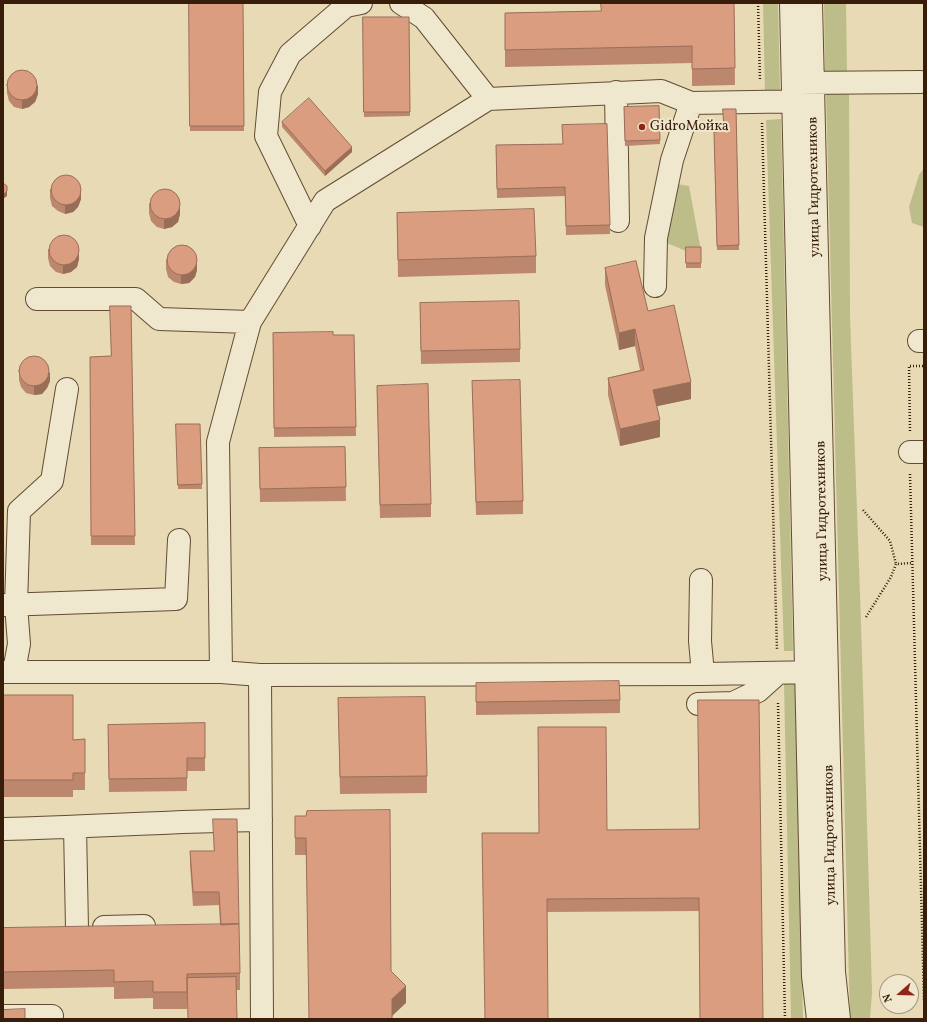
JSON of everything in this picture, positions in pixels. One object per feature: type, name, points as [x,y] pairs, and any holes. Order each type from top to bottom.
[{"type":"street","points":[[310,226],[266,136],[270,92],[290,54],[346,6],[361,3]]},
{"type":"street","points":[[401,3],[424,18],[488,98]]},
{"type":"street","name":"улица Гидротехников","points":[[790,3],[803,92]]},
{"type":"street","name":"улица Гидротехников","points":[[811,3],[803,92],[816,672],[813,976],[818,1019]]},
{"type":"street","points":[[221,672],[218,442],[250,322],[325,201],[488,98],[661,91],[691,104],[761,102],[803,92],[921,82]]},
{"type":"street","points":[[616,92],[618,221]]},
{"type":"street","points":[[655,286],[656,238],[672,160],[691,104]]},
{"type":"street","points":[[36,299],[136,299],[159,319],[250,322]]},
{"type":"street","points":[[67,389],[52,481],[19,511],[11,538],[10,605],[19,644],[9,671],[221,672],[260,675],[703,674],[816,672]]},
{"type":"street","points":[[10,605],[176,599],[179,540]]},
{"type":"street","points":[[701,580],[700,641],[703,674]]},
{"type":"street","name":"улица Гидротехников","points":[[816,672],[834,972],[839,1019]]},
{"type":"street","points":[[698,704],[733,703],[758,691],[778,673]]},
{"type":"street","points":[[260,675],[262,1019]]},
{"type":"street","points":[[3,829],[75,827],[177,821],[261,820]]},
{"type":"street","points":[[75,827],[77,928]]},
{"type":"street","points":[[55,929],[144,926]]},
{"type":"street","points":[[3,1016],[52,1016],[52,1019]]},
{"type":"path","points":[[758,3],[778,673],[785,1019]]},
{"type":"path","points":[[863,510],[890,540],[896,564],[891,577],[866,617]]},
{"type":"path","points":[[896,564],[912,563],[924,1001]]},
{"type":"green space","points":[[763,3],[778,3],[780,92],[765,92]]},
{"type":"green space","points":[[824,3],[846,3],[847,74],[825,75]]},
{"type":"green space","points":[[849,92],[850,317],[872,992],[870,1019],[850,1019],[826,93]]},
{"type":"green space","points":[[781,119],[793,651],[784,651],[766,120]]},
{"type":"green space","points":[[924,168],[924,227],[912,223],[909,207],[919,175]]},
{"type":"green space","points":[[677,184],[689,186],[701,251],[686,251],[667,243]]},
{"type":"green space","points":[[795,682],[803,1019],[791,1019],[784,683]]},
{"type":"building","points":[[189,3],[243,3],[244,126],[190,126]]},
{"type":"building","points":[[601,3],[734,3],[735,68],[692,69],[692,46],[505,50],[505,13],[601,11]]},
{"type":"building","points":[[363,17],[409,17],[410,112],[364,112]]},
{"type":"building","points":[[22,70],[33,74],[37,85],[33,96],[22,100],[11,96],[7,85],[11,74]]},
{"type":"building","points":[[309,98],[352,147],[325,171],[282,122]]},
{"type":"building","name":"GidroМойка","points":[[659,106],[660,140],[625,141],[624,107]]},
{"type":"building","points":[[723,109],[736,109],[739,245],[717,246],[714,132],[724,131]]},
{"type":"building","points":[[607,124],[610,225],[566,226],[565,187],[497,189],[496,145],[563,144],[562,125]]},
{"type":"building","points":[[66,175],[77,179],[81,190],[77,201],[66,205],[55,201],[51,190],[55,179]]},
{"type":"building","points":[[3,183],[7,186],[7,191],[3,195]]},
{"type":"building","points":[[165,189],[176,193],[180,204],[176,215],[165,219],[154,215],[150,204],[154,193]]},
{"type":"building","points":[[534,209],[536,256],[398,260],[397,213]]},
{"type":"building","points":[[64,235],[75,239],[79,250],[75,261],[64,265],[53,261],[49,250],[53,239]]},
{"type":"building","points":[[182,245],[193,249],[197,260],[193,271],[182,275],[171,271],[167,260],[171,249]]},
{"type":"building","points":[[686,247],[701,247],[701,263],[686,263]]},
{"type":"building","points":[[636,261],[648,311],[674,305],[691,382],[653,390],[660,420],[620,429],[608,378],[644,370],[635,329],[619,333],[605,268]]},
{"type":"building","points":[[519,301],[520,349],[421,351],[420,303]]},
{"type":"building","points":[[110,306],[131,306],[135,536],[91,536],[90,357],[111,356]]},
{"type":"building","points":[[333,332],[333,335],[354,335],[356,427],[274,428],[273,333]]},
{"type":"building","points":[[34,356],[45,360],[49,371],[45,382],[34,386],[23,382],[19,371],[23,360]]},
{"type":"building","points":[[520,380],[523,501],[476,502],[472,381]]},
{"type":"building","points":[[428,384],[431,504],[380,505],[377,386]]},
{"type":"building","points":[[176,424],[200,424],[202,484],[178,485]]},
{"type":"building","points":[[345,447],[346,487],[260,489],[259,448]]},
{"type":"building","points":[[619,681],[620,700],[476,702],[476,683]]},
{"type":"building","points":[[3,695],[73,695],[73,740],[85,739],[85,773],[73,773],[73,780],[3,780]]},
{"type":"building","points":[[425,697],[427,776],[340,777],[338,698]]},
{"type":"building","points":[[698,700],[759,700],[763,1019],[700,1019],[699,898],[547,899],[548,1019],[485,1019],[482,833],[539,833],[538,727],[606,727],[607,830],[699,829]]},
{"type":"building","points":[[205,723],[205,758],[187,758],[187,778],[109,779],[108,725]]},
{"type":"building","points":[[390,810],[391,971],[406,986],[392,999],[392,1019],[309,1019],[306,838],[295,838],[295,816],[306,816],[307,811]]},
{"type":"building","points":[[213,819],[237,819],[239,924],[221,925],[219,892],[193,892],[190,851],[214,851]]},
{"type":"building","points":[[239,924],[240,973],[187,974],[187,992],[153,992],[153,981],[114,982],[114,970],[3,972],[3,928]]},
{"type":"building","points":[[236,977],[237,1019],[188,1019],[187,978]]},
{"type":"building","points":[[25,1009],[25,1019],[3,1019],[3,1010]]},
{"type":"place","name":"GidroМойка","points":[[642,127]]}]
